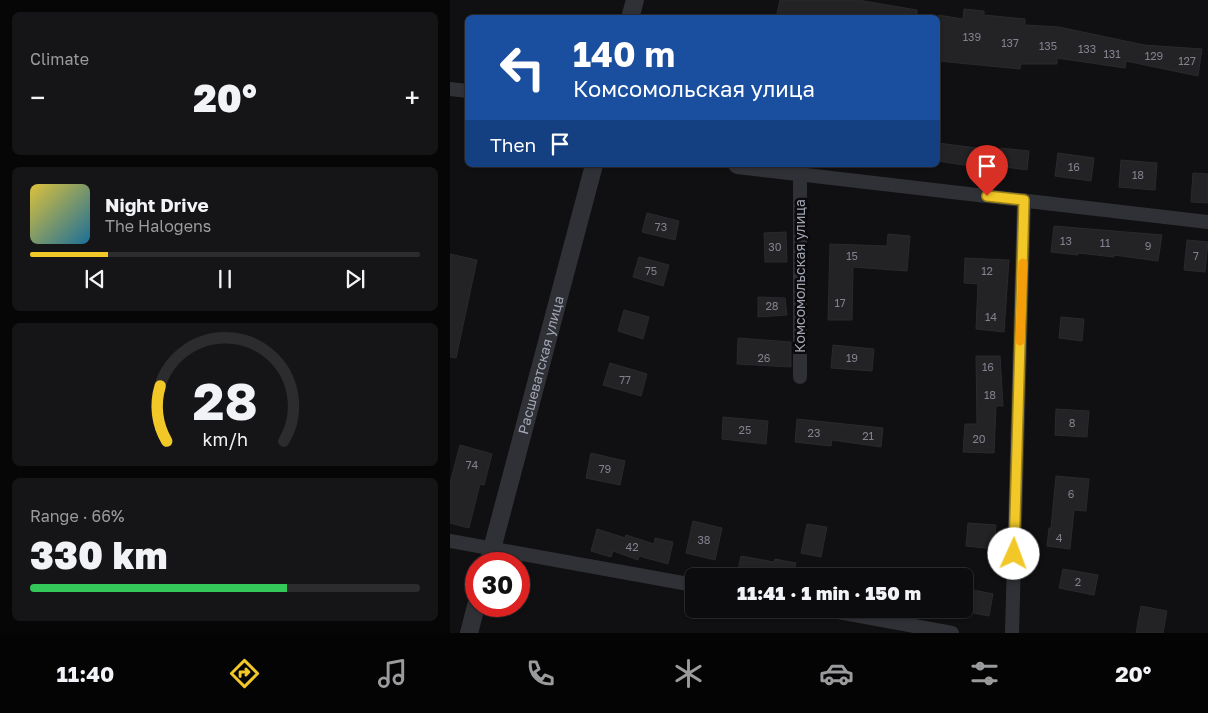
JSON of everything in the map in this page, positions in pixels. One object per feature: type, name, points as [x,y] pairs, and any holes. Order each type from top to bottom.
[{"type":"street","points":[[631,15],[635,0]]},
{"type":"street","points":[[450,89],[465,91]]},
{"type":"street","name":"Расшеватская улица","points":[[491,552],[593,167]]},
{"type":"street","points":[[737,167],[1208,222]]},
{"type":"street","name":"Комсомольская улица","points":[[800,174],[800,377]]},
{"type":"street","points":[[1012,633],[1024,200]]},
{"type":"street","points":[[450,541],[481,552]]},
{"type":"street","points":[[530,561],[685,584]]},
{"type":"street","points":[[469,633],[473,617]]},
{"type":"street","points":[[871,618],[952,633]]},
{"type":"building","points":[[780,0],[858,0],[917,10],[917,15],[777,15]]},
{"type":"building","points":[[964,9],[984,11],[984,15],[1025,19],[1025,25],[1059,27],[1144,45],[1202,49],[1198,76],[1126,61],[1125,68],[1057,58],[1057,64],[1021,64],[1020,69],[940,61],[940,15],[963,19]]},
{"type":"building","points":[[940,143],[1000,151],[1001,148],[1029,151],[1027,170],[984,164],[983,168],[940,161]]},
{"type":"building","points":[[1058,153],[1094,158],[1091,181],[1055,176]]},
{"type":"building","points":[[1121,160],[1157,163],[1155,190],[1119,187]]},
{"type":"building","points":[[1193,173],[1208,174],[1208,203],[1191,202]]},
{"type":"building","points":[[647,213],[679,221],[675,240],[642,232]]},
{"type":"building","points":[[1054,226],[1162,235],[1158,261],[1114,255],[1114,257],[1051,252]]},
{"type":"building","points":[[786,232],[787,262],[765,262],[764,233]]},
{"type":"building","points":[[888,234],[910,236],[907,271],[853,267],[852,320],[828,320],[830,244],[887,246]]},
{"type":"building","points":[[1187,240],[1208,242],[1205,272],[1184,270]]},
{"type":"building","points":[[450,254],[477,260],[456,358],[450,357]]},
{"type":"building","points":[[639,257],[669,265],[663,286],[633,277]]},
{"type":"building","points":[[965,258],[1009,260],[1004,332],[976,329],[978,284],[964,283]]},
{"type":"building","points":[[758,297],[785,298],[787,315],[758,317]]},
{"type":"building","points":[[624,310],[649,317],[643,339],[618,331]]},
{"type":"building","points":[[1061,317],[1084,319],[1082,341],[1059,338]]},
{"type":"building","points":[[738,338],[791,342],[791,367],[737,364]]},
{"type":"building","points":[[833,345],[874,349],[872,371],[831,368]]},
{"type":"building","points":[[976,356],[1000,356],[1003,406],[996,406],[994,453],[963,452],[965,424],[977,424]]},
{"type":"building","points":[[610,363],[647,374],[641,396],[603,385]]},
{"type":"building","points":[[1056,409],[1089,411],[1087,437],[1055,435]]},
{"type":"building","points":[[723,417],[768,421],[766,444],[722,439]]},
{"type":"building","points":[[797,419],[883,428],[881,447],[832,440],[831,446],[795,442]]},
{"type":"building","points":[[460,445],[492,454],[484,485],[480,484],[469,528],[450,523],[450,483]]},
{"type":"building","points":[[591,453],[625,461],[620,485],[586,478]]},
{"type":"building","points":[[1056,476],[1089,479],[1086,511],[1074,510],[1070,549],[1047,546],[1049,528],[1051,528]]},
{"type":"building","points":[[693,521],[722,528],[715,560],[686,553]]},
{"type":"building","points":[[968,523],[996,525],[994,549],[966,546]]},
{"type":"building","points":[[807,524],[827,527],[821,557],[801,553]]},
{"type":"building","points":[[597,529],[625,538],[626,535],[654,544],[655,538],[673,542],[668,564],[639,556],[638,560],[613,551],[611,557],[591,551]]},
{"type":"building","points":[[741,556],[774,562],[775,559],[796,563],[795,568],[739,568]]},
{"type":"building","points":[[1063,569],[1098,575],[1094,595],[1059,588]]},
{"type":"building","points":[[973,590],[993,594],[989,616],[973,613]]},
{"type":"building","points":[[1141,606],[1167,611],[1163,633],[1136,633]]},
{"type":"slow traffic","points":[[1020,341],[1023,263]]},
{"type":"route","points":[[987,196],[1024,200],[1014,554]]}]
